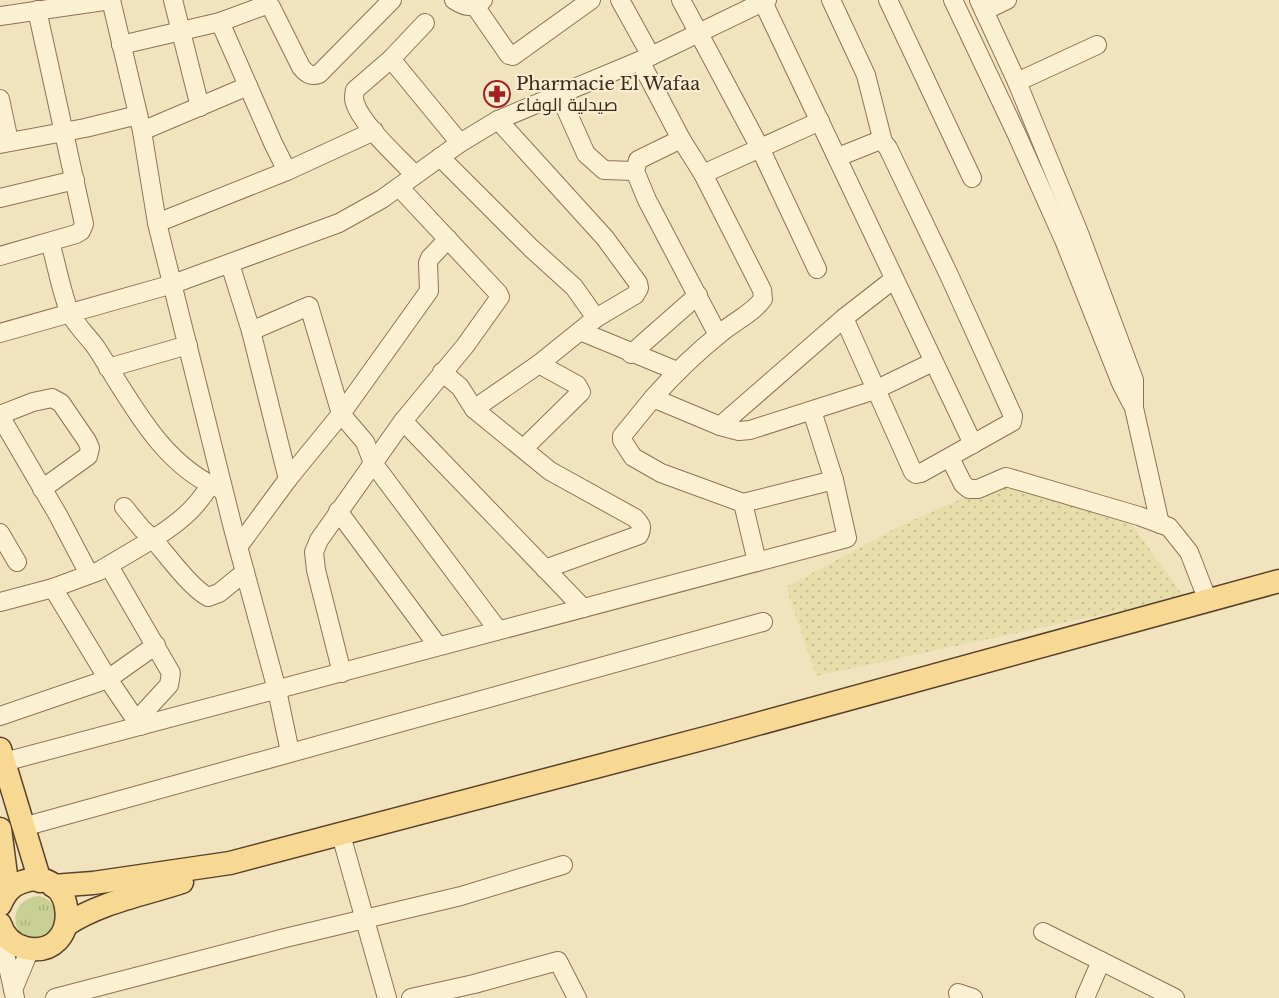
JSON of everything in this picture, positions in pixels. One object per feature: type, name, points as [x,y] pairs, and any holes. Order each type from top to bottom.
[{"type":"main road","points":[[4,898],[24,881],[93,883],[230,863],[717,735],[1279,581]]},
{"type":"main road","points":[[1,758],[23,827],[47,883],[63,897],[66,903],[68,918],[56,940],[39,949],[21,947],[2,934]]},
{"type":"main road","points":[[0,830],[4,898]]},
{"type":"main road","points":[[66,925],[98,908],[178,883],[230,863]]},
{"type":"street","points":[[0,16],[111,0],[140,123],[157,223],[188,345],[217,487],[238,547],[278,690],[290,752]]},
{"type":"street","points":[[173,0],[200,107]]},
{"type":"street","points":[[121,45],[220,22],[266,5],[271,7],[301,67],[306,74],[314,75],[319,74],[392,0]]},
{"type":"street","points":[[454,0],[463,6],[479,3],[510,55],[513,56],[591,0]]},
{"type":"street","points":[[620,0],[681,139],[703,174],[763,294],[763,299],[758,306],[718,335],[677,371],[622,436],[623,444],[633,457],[661,473],[743,503],[834,480]]},
{"type":"street","points":[[681,0],[760,147],[817,269]]},
{"type":"street","points":[[831,0],[866,75],[883,142],[888,148],[949,275],[1013,416],[1012,422],[950,458],[916,474],[913,472],[875,390],[844,318]]},
{"type":"street","points":[[888,0],[972,178]]},
{"type":"street","points":[[953,0],[1060,230],[1121,383],[1134,408]]},
{"type":"street","points":[[1007,0],[981,6],[1017,82],[1106,303],[1134,381],[1134,408],[1160,524]]},
{"type":"street","points":[[0,333],[173,284],[339,223],[362,212],[460,143],[498,120],[560,96],[646,58],[765,1],[973,444]]},
{"type":"street","points":[[0,256],[76,234],[84,227],[84,215],[37,10]]},
{"type":"street","points":[[220,22],[287,171]]},
{"type":"street","points":[[415,175],[374,131],[357,108],[353,96],[355,90],[391,59],[425,22]]},
{"type":"street","points":[[1017,82],[1097,45]]},
{"type":"street","points":[[391,59],[460,143]]},
{"type":"street","points":[[0,99],[4,143],[65,131],[140,123],[200,107],[248,86]]},
{"type":"street","points":[[560,96],[586,154],[604,170],[635,171]]},
{"type":"street","points":[[474,409],[539,364],[596,318],[635,295],[639,288],[638,283],[605,238],[498,120]]},
{"type":"street","points":[[703,174],[820,121]]},
{"type":"street","points":[[157,223],[287,171],[374,131]]},
{"type":"street","points":[[681,139],[638,160],[635,171],[647,200],[718,335]]},
{"type":"street","points":[[838,157],[878,141],[883,142]]},
{"type":"street","points":[[440,157],[531,248],[574,287],[596,318]]},
{"type":"street","points":[[0,198],[75,180]]},
{"type":"street","points":[[342,673],[314,557],[319,540],[404,421],[465,346],[500,297],[399,188]]},
{"type":"street","points":[[238,547],[288,479],[341,414],[429,291],[428,263],[448,239]]},
{"type":"street","points":[[50,242],[70,313],[154,435],[174,457],[217,487]]},
{"type":"street","points":[[231,264],[251,331],[288,479]]},
{"type":"street","points":[[720,426],[844,318],[894,279]]},
{"type":"street","points":[[631,354],[698,295]]},
{"type":"street","points":[[251,331],[309,306],[341,414],[364,442],[373,463],[498,630]]},
{"type":"street","points":[[580,331],[631,354],[677,371]]},
{"type":"street","points":[[108,368],[188,345]]},
{"type":"street","points":[[653,398],[720,426],[750,430],[875,390],[933,362]]},
{"type":"street","points":[[524,448],[581,393],[577,385],[539,364]]},
{"type":"street","points":[[442,372],[460,387],[474,409],[550,471],[635,518],[641,524],[639,535],[545,569]]},
{"type":"street","points":[[42,489],[88,456],[90,448],[62,404],[52,398],[33,402],[0,416],[89,574]]},
{"type":"street","points":[[1,758],[278,690],[847,538],[834,480],[812,411]]},
{"type":"street","points":[[404,421],[583,608]]},
{"type":"street","points":[[950,458],[963,484],[969,489],[978,489],[1006,477],[1169,527],[1189,552],[1208,601]]},
{"type":"street","points":[[0,602],[53,588],[109,566],[173,526],[217,487]]},
{"type":"street","points":[[743,503],[757,562]]},
{"type":"street","points":[[124,507],[180,570],[208,597],[219,593],[245,572]]},
{"type":"street","points":[[338,511],[438,646]]},
{"type":"street","points":[[0,533],[17,562]]},
{"type":"street","points":[[109,566],[170,669],[171,681],[138,724]]},
{"type":"street","points":[[53,588],[138,724]]},
{"type":"street","points":[[23,827],[763,622]]},
{"type":"street","points":[[0,716],[108,679],[156,645]]},
{"type":"street","points":[[341,835],[387,998]]},
{"type":"street","points":[[55,998],[166,968],[461,896],[563,865]]},
{"type":"street","points":[[1043,932],[1175,998]]},
{"type":"street","points":[[2,934],[14,994]]},
{"type":"street","points":[[14,994],[30,949]]},
{"type":"street","points":[[411,998],[478,991],[558,960],[577,998]]},
{"type":"street","points":[[1085,998],[1101,961]]},
{"type":"shaded area","points":[[998,483],[1130,522],[1184,597],[816,676],[786,587],[904,524]]},
{"type":"green space","points":[[38,896],[53,904],[59,921],[44,940],[24,937],[16,925],[15,918],[19,906],[30,898]]},
{"type":"place","name":"Pharmacie El Wafaa صيدلية الوفاء","points":[[497,94]]}]
